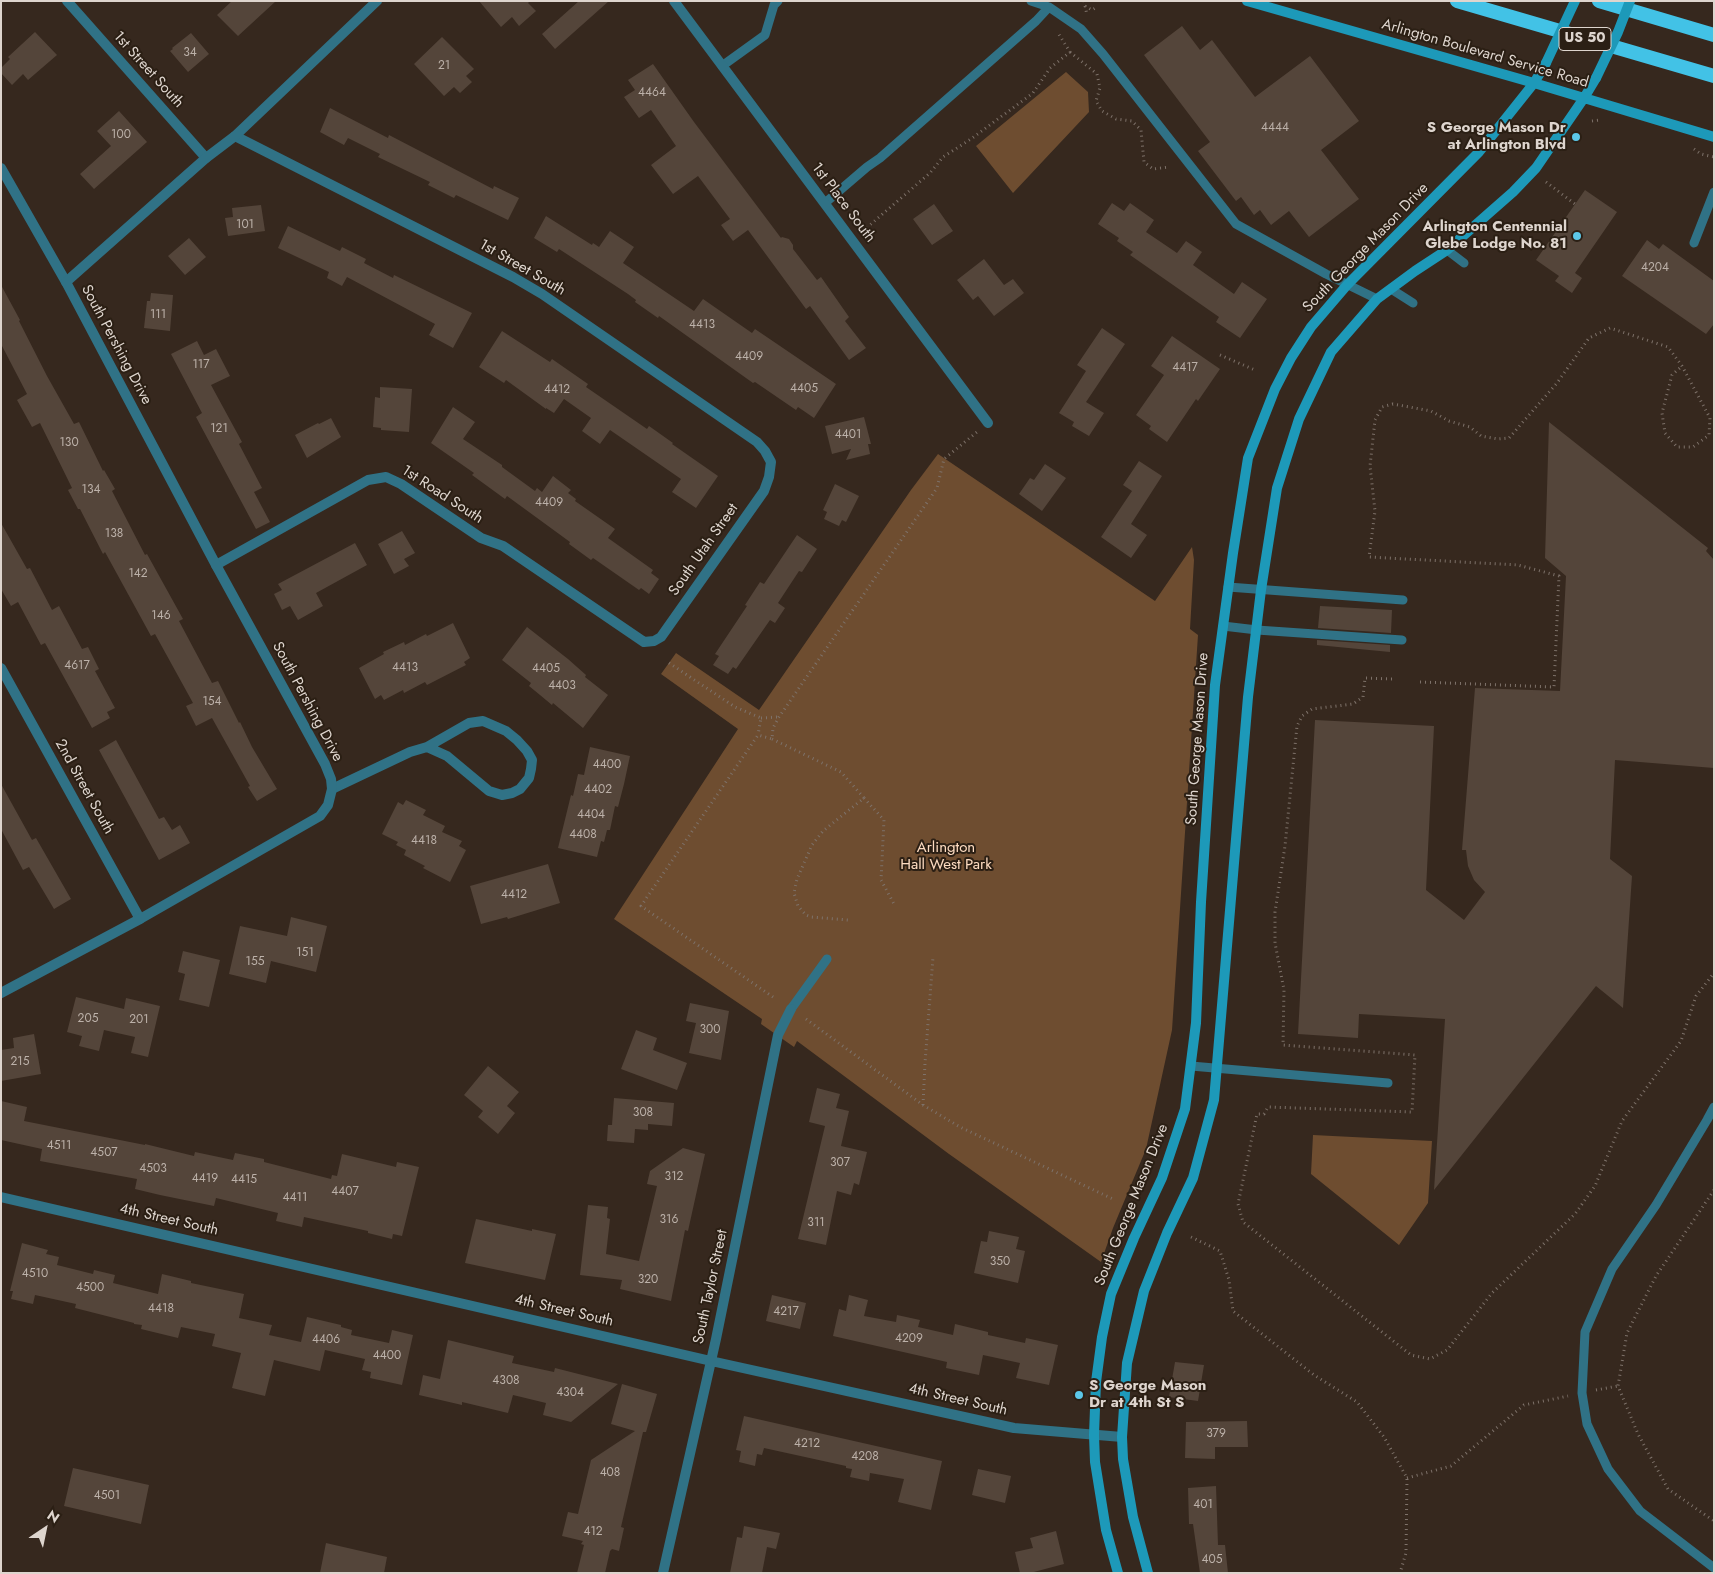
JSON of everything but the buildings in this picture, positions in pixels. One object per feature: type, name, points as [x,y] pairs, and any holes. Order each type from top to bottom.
[{"type":"highway","name":"US 50","points":[[1457,1],[1714,76]]},
{"type":"highway","name":"US 50","points":[[1599,1],[1714,35]]},
{"type":"main road","name":"Arlington Boulevard Service Road","points":[[1247,1],[1534,83],[1714,137]]},
{"type":"main road","name":"South George Mason Drive","points":[[1118,1573],[1106,1530],[1095,1462],[1096,1382],[1102,1337],[1112,1294],[1134,1238],[1162,1178],[1185,1109],[1196,1024],[1201,902],[1214,695],[1248,458],[1275,389],[1291,358],[1311,327],[1347,285],[1479,152],[1534,83],[1546,63],[1575,1]]},
{"type":"main road","points":[[1148,1573],[1133,1517],[1123,1459],[1122,1437],[1127,1363],[1144,1291],[1193,1178],[1214,1100],[1246,723],[1261,590],[1277,488],[1299,419],[1331,352],[1377,299],[1447,250],[1496,208],[1526,179],[1584,98],[1596,78],[1618,32],[1630,1]]},
{"type":"street","name":"1st Street South","points":[[67,1],[206,158]]},
{"type":"street","name":"South Pershing Drive","points":[[66,282],[206,158],[234,136],[377,1]]},
{"type":"street","name":"1st Place South","points":[[674,1],[988,423]]},
{"type":"street","name":"1st Street South","points":[[234,136],[542,294],[757,442],[771,462]]},
{"type":"street","name":"South Pershing Drive","points":[[1,168],[66,282],[216,565],[325,764],[329,772],[332,790]]},
{"type":"street","name":"South Utah Street","points":[[644,642],[654,641],[661,637],[764,492],[771,462]]},
{"type":"street","name":"1st Road South","points":[[216,565],[368,480],[386,477],[401,484],[481,538],[503,546],[644,642]]},
{"type":"street","name":"2nd Street South","points":[[1,668],[140,919]]},
{"type":"street","points":[[1,993],[140,919],[320,816],[328,805],[332,790],[410,752],[427,747],[469,723],[483,721],[506,731],[527,750],[532,760],[531,769],[528,778],[520,789],[512,793],[502,794],[489,791],[447,756],[427,747]]},
{"type":"street","name":"South Taylor Street","points":[[664,1573],[712,1361],[778,1035],[791,1009]]},
{"type":"street","name":"4th Street South","points":[[1,1197],[712,1361],[1014,1428],[1122,1437]]},
{"type":"lane","points":[[722,66],[764,35],[774,5],[778,1]]},
{"type":"lane","points":[[1031,1],[1049,7],[1081,29],[1103,54],[1236,224],[1347,285],[1377,299]]},
{"type":"lane","points":[[825,202],[867,166],[880,158],[1029,27],[1049,7]]},
{"type":"lane","points":[[1694,243],[1714,192]]},
{"type":"lane","points":[[1447,250],[1464,264]]},
{"type":"lane","points":[[1391,289],[1413,303]]},
{"type":"lane","points":[[1228,587],[1403,600]]},
{"type":"lane","points":[[1223,626],[1402,640]]},
{"type":"lane","points":[[791,1009],[828,959]]},
{"type":"lane","points":[[1191,1066],[1388,1083]]},
{"type":"lane","points":[[1714,1107],[1656,1205],[1612,1269],[1585,1332],[1582,1393],[1587,1424],[1608,1469],[1640,1511],[1714,1568]]},
{"type":"path","points":[[1085,6],[1092,10],[1097,7]]},
{"type":"path","points":[[1058,33],[1070,52],[1097,74],[1100,88],[1096,101],[1102,112],[1116,119],[1132,121],[1141,130],[1144,162],[1153,169],[1169,167]]},
{"type":"path","points":[[853,240],[930,174],[943,157],[971,139],[1033,93],[1050,68],[1070,52]]},
{"type":"path","points":[[1546,182],[1575,204]]},
{"type":"path","points":[[1420,682],[1554,688],[1559,576],[1518,565],[1369,557],[1375,511],[1370,466],[1375,420],[1382,407],[1394,404],[1431,411],[1449,421],[1470,427],[1481,436],[1498,439],[1509,438],[1557,383],[1589,338],[1610,328],[1668,347],[1682,366],[1710,418],[1709,435],[1694,447],[1677,446],[1665,433],[1662,413],[1672,375],[1682,366]]},
{"type":"path","points":[[1220,355],[1255,370]]},
{"type":"path","points":[[772,739],[779,717],[937,488],[944,459],[988,423]]},
{"type":"path","points":[[669,664],[735,706],[761,718],[779,717]]},
{"type":"path","points":[[761,718],[758,735],[641,906],[773,997]]},
{"type":"path","points":[[758,735],[772,739],[842,772],[884,820],[881,880],[894,904]]},
{"type":"path","points":[[848,920],[810,917],[798,906],[794,894],[797,879],[812,845],[823,831],[864,798]]},
{"type":"path","points":[[923,1105],[933,957]]},
{"type":"path","points":[[806,1019],[923,1105],[960,1127],[1115,1200]]},
{"type":"path","points":[[1714,1190],[1656,1276],[1627,1332],[1618,1386],[1638,1434],[1668,1489],[1714,1521]]},
{"type":"path","points":[[1191,1237],[1220,1251],[1229,1280],[1234,1311],[1314,1375],[1357,1402],[1384,1437],[1407,1478],[1406,1553],[1400,1573]]},
{"type":"path","points":[[1407,1478],[1451,1466],[1524,1405],[1618,1386]]},
{"type":"green space","points":[[1066,72],[1088,92],[1089,112],[1013,193],[976,146]]},
{"type":"green space","name":"Arlington Hall West Park","points":[[938,454],[1155,601],[1192,547],[1194,560],[1190,629],[1198,635],[1172,1030],[1146,1149],[1101,1262],[949,1154],[797,1041],[794,1047],[761,1024],[762,1019],[614,919],[738,729],[661,674],[676,653],[759,710]]},
{"type":"green space","points":[[1313,1135],[1432,1141],[1428,1203],[1399,1245],[1311,1174]]},
{"type":"place","name":"S George Mason Dr at Arlington Blvd","points":[[1576,137]]},
{"type":"place","name":"Arlington Centennial Glebe Lodge No. 81","points":[[1577,236]]},
{"type":"place","name":"S George Mason Dr at 4th St S","points":[[1079,1395]]}]
